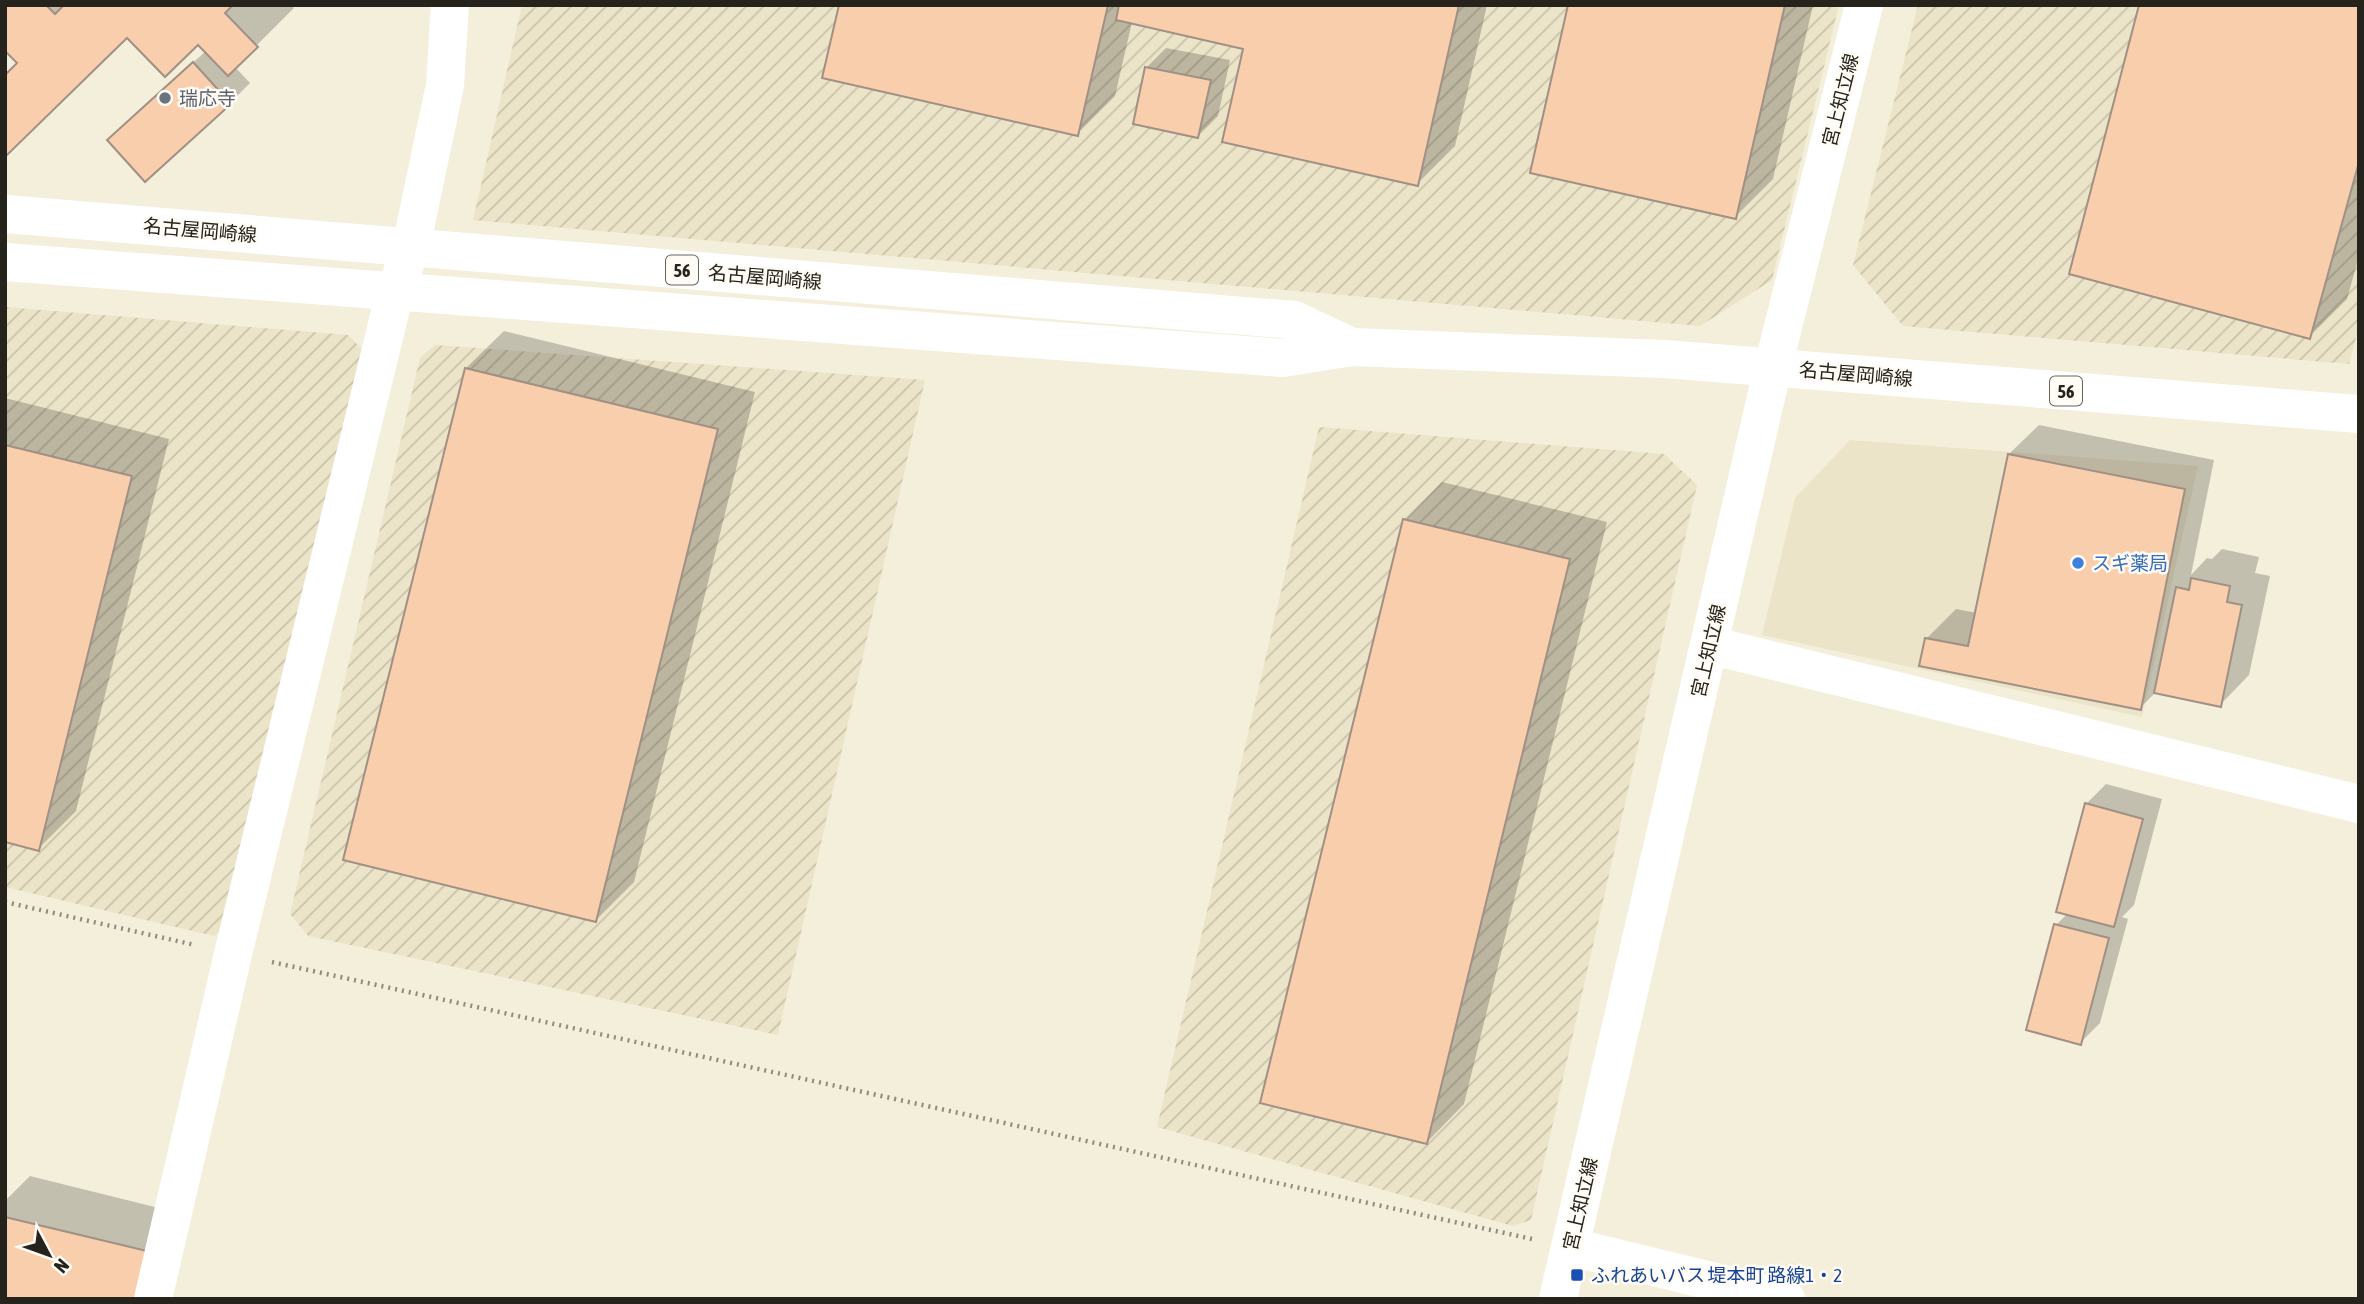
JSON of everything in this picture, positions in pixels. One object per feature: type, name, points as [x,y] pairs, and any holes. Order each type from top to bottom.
[{"type":"main road","points":[[153,1299],[233,954],[395,292],[411,247],[445,85],[450,5]]},
{"type":"main road","name":"宮上知立線","points":[[1558,1299],[1773,367],[1864,5]]},
{"type":"main road","name":"名古屋岡崎線","points":[[5,214],[1294,320],[1352,347]]},
{"type":"main road","name":"名古屋岡崎線","points":[[5,262],[1283,358],[1352,347],[1664,359],[2359,414]]},
{"type":"main road","points":[[1709,645],[2359,804]]},
{"type":"main road","points":[[1570,1247],[1786,1299]]},
{"type":"path","points":[[5,902],[1570,1247]]},
{"type":"shaded area","points":[[522,5],[1839,5],[1772,280],[1700,326],[473,220]]},
{"type":"shaded area","points":[[1918,5],[2359,5],[2359,327],[2349,364],[1903,326],[1853,265]]},
{"type":"shaded area","points":[[5,307],[348,335],[364,351],[229,927],[214,936],[5,887]]},
{"type":"shaded area","points":[[435,345],[925,380],[778,1035],[308,936],[290,914],[420,358]]},
{"type":"shaded area","points":[[1319,427],[1664,454],[1697,485],[1531,1220],[1513,1226],[1157,1127]]},
{"type":"shaded area","points":[[1850,440],[2198,466],[2142,717],[1762,635],[1795,498]]},
{"type":"building","points":[[5,5],[46,5],[55,14],[64,5],[233,5],[225,13],[258,47],[228,76],[198,45],[165,77],[127,38],[5,157],[5,75],[17,63],[5,51]]},
{"type":"building","points":[[839,5],[1108,5],[1078,136],[822,78]]},
{"type":"building","points":[[1119,5],[1459,5],[1418,186],[1222,142],[1243,49],[1116,20]]},
{"type":"building","points":[[1568,5],[1785,5],[1736,219],[1530,173]]},
{"type":"building","points":[[2139,5],[2359,5],[2359,162],[2310,339],[2069,274]]},
{"type":"building","points":[[193,62],[231,104],[145,182],[107,140]]},
{"type":"building","points":[[1145,67],[1211,80],[1198,138],[1133,124]]},
{"type":"building","points":[[465,368],[718,429],[596,922],[343,860]]},
{"type":"building","points":[[5,445],[132,476],[39,851],[5,842]]},
{"type":"building","name":"スギ薬局","points":[[2008,454],[2185,489],[2141,710],[1919,666],[1925,638],[1968,646]]},
{"type":"building","points":[[1403,519],[1570,559],[1427,1144],[1260,1103]]},
{"type":"building","points":[[2191,578],[2230,586],[2227,602],[2242,605],[2221,707],[2154,693],[2176,587],[2189,590]]},
{"type":"building","points":[[2085,803],[2143,819],[2114,927],[2056,912]]},
{"type":"building","points":[[2054,924],[2109,938],[2081,1045],[2026,1030]]},
{"type":"building","points":[[5,1217],[147,1251],[135,1299],[5,1299]]},
{"type":"place","name":"瑞応寺","points":[[165,98]]},
{"type":"place","name":"スギ薬局","points":[[2078,563]]},
{"type":"place","name":"ふれあいバス 堤本町 路線1・2","points":[[1577,1275]]}]
